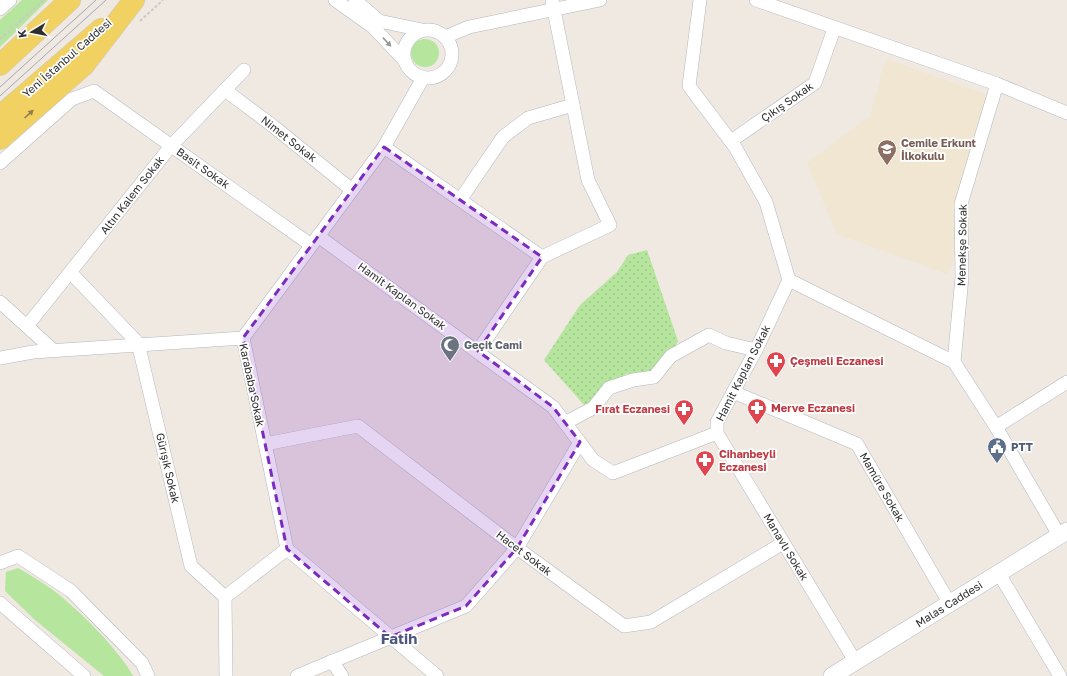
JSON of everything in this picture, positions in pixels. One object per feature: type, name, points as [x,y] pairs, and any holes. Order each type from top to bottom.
[{"type":"main road","points":[[0,65],[70,0]]},
{"type":"main road","name":"Yeni İstanbul Caddesi","points":[[0,116],[134,0]]},
{"type":"main road","name":"Yeni İstanbul Caddesi","points":[[0,140],[84,65],[134,0]]},
{"type":"street","points":[[0,9],[10,0]]},
{"type":"street","points":[[335,0],[373,27],[405,61],[415,74],[423,78],[439,76],[450,64],[452,48],[445,37],[437,32],[379,21],[355,0]]},
{"type":"street","points":[[445,37],[468,28],[553,4],[600,0]]},
{"type":"street","points":[[700,0],[689,86],[731,141],[766,202],[789,280],[954,362],[1063,533]]},
{"type":"street","points":[[756,0],[834,29],[998,84],[1067,113]]},
{"type":"street","points":[[478,351],[542,257],[610,225],[588,180],[553,4]]},
{"type":"street","name":"Çıkış Sokak","points":[[731,141],[815,83],[834,29]]},
{"type":"street","points":[[405,61],[404,53],[406,45],[410,38],[422,30]]},
{"type":"street","name":"Altın Kalem Sokak","points":[[27,326],[172,146],[244,70]]},
{"type":"street","name":"Karababa Sokak","points":[[287,549],[242,338],[384,147],[423,78]]},
{"type":"street","name":"Menekşe Sokak","points":[[954,362],[962,277],[961,204],[998,84]]},
{"type":"street","name":"Nimet Sokak","points":[[225,90],[273,126],[352,190]]},
{"type":"street","name":"Basit Sokak","points":[[0,163],[72,99],[94,91],[172,146],[315,241]]},
{"type":"street","points":[[460,200],[503,137],[528,118],[573,105]]},
{"type":"street","points":[[384,147],[542,257]]},
{"type":"street","name":"Hamit Kaplan Sokak","points":[[315,241],[478,351],[553,407],[593,460],[613,473],[717,433],[717,422],[756,350],[789,280]]},
{"type":"street","points":[[71,273],[138,343]]},
{"type":"street","points":[[0,302],[53,350]]},
{"type":"street","points":[[565,423],[593,408],[609,388],[633,380],[654,377],[671,356],[708,335],[726,343],[756,350]]},
{"type":"street","points":[[0,358],[53,350],[138,343],[242,338]]},
{"type":"street","name":"Gürışık Sokak","points":[[138,343],[191,566],[225,597]]},
{"type":"street","points":[[996,427],[1067,382]]},
{"type":"street","name":"Mamüre Sokak","points":[[733,392],[857,444],[950,604]]},
{"type":"street","name":"Hacet Sokak","points":[[264,444],[358,426],[517,548],[624,626],[651,622],[783,543]]},
{"type":"street","name":"Manavlı Sokak","points":[[717,433],[855,661]]},
{"type":"street","points":[[297,676],[466,606],[517,548],[580,442]]},
{"type":"street","name":"Malas Caddesi","points":[[832,676],[1063,533]]},
{"type":"street","points":[[226,676],[225,597],[287,549],[437,676]]},
{"type":"street","points":[[0,563],[18,556],[71,591],[142,663],[148,676]]},
{"type":"street","points":[[998,572],[1059,676]]},
{"type":"street","points":[[0,603],[84,676]]},
{"type":"street","points":[[332,661],[342,676]]},
{"type":"path","points":[[0,39],[44,0]]},
{"type":"path","points":[[139,21],[163,0]]},
{"type":"highlighted area","points":[[384,147],[542,257],[478,351],[553,407],[580,442],[517,548],[466,606],[390,637],[287,549],[243,338]]},
{"type":"shaded area","name":"Cemile Erkunt İlkokulu","points":[[886,59],[988,95],[964,169],[956,203],[955,256],[947,274],[837,234],[807,163],[870,116]]},
{"type":"green space","points":[[22,0],[48,0],[0,47],[0,20]]},
{"type":"green space","points":[[425,39],[435,43],[439,53],[435,63],[425,67],[415,63],[411,53],[415,43]]},
{"type":"green space","points":[[647,250],[678,341],[666,365],[651,372],[626,374],[585,406],[544,360],[580,305],[617,272],[628,255]]},
{"type":"green space","points":[[18,568],[49,587],[74,607],[108,642],[133,676],[104,676],[35,620],[5,591],[6,572]]},
{"type":"tram line","points":[[0,87],[96,0]]},
{"type":"tram line","points":[[0,96],[106,0]]},
{"type":"place","name":"Cemile Erkunt İlkokulu","points":[[887,166]]},
{"type":"place","name":"Geçit Cami","points":[[450,362]]},
{"type":"place","name":"Çeşmeli Eczanesi","points":[[776,378]]},
{"type":"place","name":"Merve Eczanesi","points":[[757,425]]},
{"type":"place","name":"Fırat Eczanesi","points":[[684,426]]},
{"type":"place","name":"PTT","points":[[997,464]]},
{"type":"place","name":"Cihanbeyli Eczanesi","points":[[705,477]]},
{"type":"district","name":"Fatih","points":[[399,639]]}]
